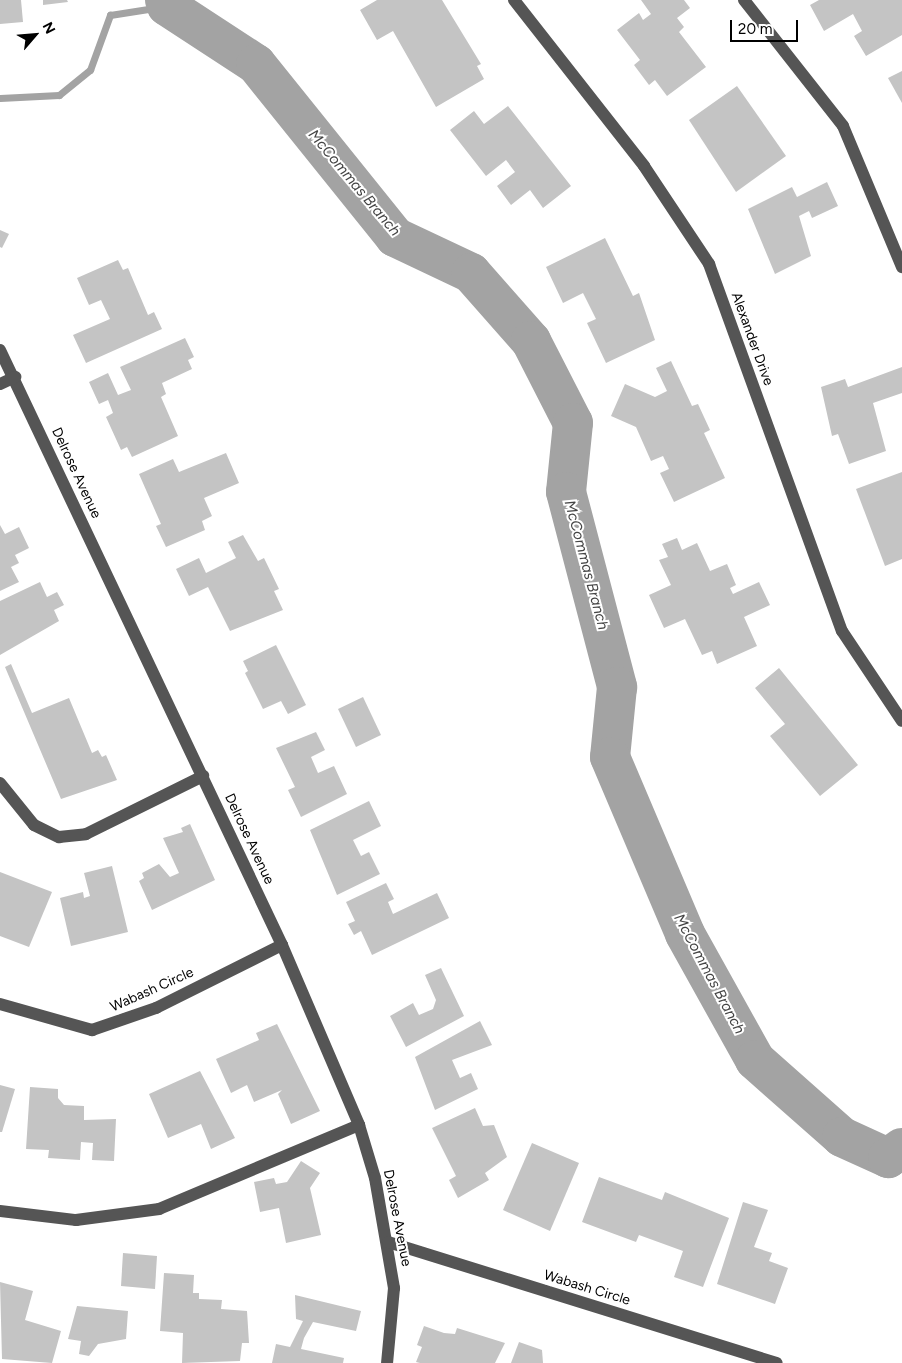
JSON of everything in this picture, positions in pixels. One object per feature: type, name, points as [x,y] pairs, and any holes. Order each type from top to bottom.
[{"type":"street","name":"Alexander Drive","points":[[514,0],[644,166],[709,264],[842,631],[902,721]]},
{"type":"street","points":[[744,0],[843,126],[902,267]]},
{"type":"street","name":"Delrose Avenue","points":[[0,350],[15,377],[282,945],[359,1125],[388,1242],[394,1288],[387,1363]]},
{"type":"street","points":[[0,384],[15,377]]},
{"type":"street","points":[[0,783],[34,824],[59,837],[86,834],[203,776]]},
{"type":"street","name":"Wabash Circle","points":[[0,1004],[41,1019],[92,1030],[156,1008],[282,945]]},
{"type":"street","points":[[0,1211],[76,1220],[159,1208],[359,1125]]},
{"type":"street","name":"Wabash Circle","points":[[388,1242],[777,1363]]},
{"type":"building","points":[[0,0],[21,0],[23,22],[0,24]]},
{"type":"building","points":[[43,0],[67,0],[68,2],[43,5]]},
{"type":"building","points":[[377,0],[442,0],[481,64],[477,66],[484,79],[436,107],[393,31],[377,40],[360,10]]},
{"type":"building","points":[[641,0],[684,0],[690,8],[677,18],[684,27],[679,32],[706,67],[667,96],[655,80],[649,85],[634,65],[640,60],[617,30],[639,13],[643,20],[651,14]]},
{"type":"building","points":[[819,0],[902,0],[902,35],[866,56],[854,36],[862,31],[853,14],[824,31],[810,5]]},
{"type":"building","points":[[902,71],[902,103],[888,78]]},
{"type":"building","points":[[737,86],[786,156],[736,192],[689,120]]},
{"type":"building","points":[[508,106],[571,186],[543,208],[530,190],[511,205],[497,186],[515,172],[506,160],[486,176],[450,130],[474,111],[484,124]]},
{"type":"building","points":[[827,182],[838,206],[812,218],[809,211],[799,216],[811,256],[775,274],[748,209],[792,187],[797,197]]},
{"type":"building","points":[[0,230],[9,234],[2,248],[0,247]]},
{"type":"building","points":[[605,238],[633,296],[639,293],[655,340],[606,363],[587,323],[596,319],[583,293],[563,303],[546,267]]},
{"type":"building","points":[[118,260],[123,270],[128,268],[148,315],[154,312],[162,329],[86,363],[73,335],[110,319],[101,300],[89,305],[77,278]]},
{"type":"building","points":[[185,338],[194,357],[188,360],[192,369],[162,383],[166,394],[161,397],[178,436],[132,457],[127,447],[121,450],[106,417],[113,413],[108,400],[99,404],[89,382],[108,373],[118,395],[131,390],[120,367]]},
{"type":"building","points":[[671,361],[692,406],[698,404],[710,430],[704,433],[725,478],[674,502],[660,473],[669,469],[663,456],[651,461],[636,427],[611,416],[625,384],[655,397],[667,391],[656,368]]},
{"type":"building","points":[[902,367],[902,393],[873,403],[886,451],[849,464],[838,434],[832,436],[821,387],[845,379],[848,387]]},
{"type":"building","points":[[226,453],[239,483],[204,498],[212,516],[202,521],[205,530],[166,547],[156,526],[161,524],[139,474],[173,459],[179,472]]},
{"type":"building","points":[[902,472],[902,559],[885,566],[856,489]]},
{"type":"building","points":[[0,525],[5,534],[19,527],[29,548],[15,555],[19,563],[11,567],[19,582],[0,591]]},
{"type":"building","points":[[243,535],[258,561],[264,558],[279,589],[274,591],[283,610],[230,631],[208,587],[189,596],[176,569],[199,558],[206,573],[236,558],[228,542]]},
{"type":"building","points":[[677,538],[682,550],[697,543],[710,571],[727,564],[736,585],[730,588],[733,594],[759,582],[770,605],[744,617],[757,646],[717,664],[712,651],[702,655],[685,619],[664,628],[649,595],[671,585],[659,560],[668,557],[662,544]]},
{"type":"building","points":[[40,582],[47,597],[57,592],[64,605],[54,610],[59,621],[0,655],[0,601]]},
{"type":"building","points":[[276,645],[306,705],[288,714],[281,701],[263,709],[245,673],[248,671],[243,661]]},
{"type":"building","points":[[11,664],[32,713],[69,698],[92,753],[98,750],[102,757],[106,755],[117,780],[61,799],[5,667]]},
{"type":"building","points":[[779,668],[858,765],[820,796],[770,736],[785,724],[755,688]]},
{"type":"building","points":[[363,697],[381,735],[356,747],[338,709]]},
{"type":"building","points":[[316,732],[325,750],[311,757],[318,773],[334,766],[347,794],[301,817],[288,790],[295,787],[276,748]]},
{"type":"building","points":[[369,801],[381,826],[353,840],[361,856],[369,852],[380,874],[337,895],[310,830]]},
{"type":"building","points":[[190,824],[215,880],[152,910],[139,881],[144,878],[142,873],[159,864],[170,877],[179,873],[163,838],[183,832],[181,828]]},
{"type":"building","points":[[112,866],[128,932],[71,946],[60,898],[83,892],[84,898],[90,896],[84,873]]},
{"type":"building","points":[[0,872],[52,892],[29,947],[0,936]]},
{"type":"building","points":[[386,883],[394,899],[388,902],[393,914],[437,893],[449,918],[372,955],[361,931],[354,935],[348,924],[355,921],[346,902]]},
{"type":"building","points":[[441,968],[464,1016],[406,1047],[390,1016],[413,1003],[419,1015],[433,1009],[436,1000],[425,975]]},
{"type":"building","points":[[480,1021],[492,1045],[452,1060],[460,1078],[471,1073],[478,1089],[435,1110],[415,1057]]},
{"type":"building","points":[[277,1024],[320,1111],[291,1124],[278,1094],[282,1090],[254,1102],[247,1085],[231,1093],[216,1059],[259,1040],[256,1033]]},
{"type":"building","points":[[200,1071],[235,1138],[211,1149],[201,1124],[168,1138],[149,1094]]},
{"type":"building","points":[[0,1085],[15,1089],[2,1132],[0,1132]]},
{"type":"building","points":[[30,1087],[58,1089],[58,1098],[64,1105],[84,1106],[84,1120],[116,1119],[114,1161],[92,1160],[93,1143],[81,1142],[80,1160],[48,1158],[49,1150],[26,1149]]},
{"type":"building","points":[[475,1108],[483,1126],[494,1125],[507,1157],[485,1173],[489,1180],[458,1198],[449,1180],[456,1176],[432,1128]]},
{"type":"building","points":[[532,1143],[579,1163],[550,1231],[503,1210]]},
{"type":"building","points":[[301,1161],[320,1173],[310,1188],[321,1235],[286,1243],[279,1208],[260,1212],[254,1182],[274,1178],[276,1184],[287,1182]]},
{"type":"building","points":[[599,1177],[662,1200],[665,1192],[729,1218],[703,1287],[674,1277],[683,1251],[639,1235],[636,1242],[582,1222]]},
{"type":"building","points":[[743,1202],[768,1210],[754,1247],[772,1253],[769,1261],[788,1268],[775,1304],[717,1284]]},
{"type":"building","points":[[123,1253],[157,1256],[155,1289],[121,1286]]},
{"type":"building","points":[[164,1273],[194,1275],[193,1293],[199,1293],[199,1299],[222,1300],[221,1309],[247,1311],[249,1343],[242,1343],[240,1361],[182,1363],[183,1333],[160,1331]]},
{"type":"building","points":[[0,1282],[33,1291],[25,1320],[61,1331],[52,1363],[2,1359]]},
{"type":"building","points":[[295,1295],[361,1311],[356,1331],[313,1322],[304,1338],[301,1349],[344,1358],[343,1363],[272,1363],[276,1344],[290,1347],[303,1321],[296,1319]]},
{"type":"building","points":[[77,1306],[128,1311],[126,1339],[98,1344],[89,1356],[79,1354],[81,1341],[68,1339]]},
{"type":"building","points":[[424,1326],[444,1333],[455,1334],[457,1328],[505,1343],[495,1363],[420,1363],[416,1362],[422,1347],[417,1345]]},
{"type":"building","points":[[519,1342],[542,1350],[543,1363],[511,1363]]},
{"type":"waterway","name":"McCommas Branch","points":[[165,0],[167,6],[256,64],[395,237],[471,273],[531,341],[573,423],[566,492],[617,687],[610,757],[685,934],[755,1060],[842,1137],[888,1158],[902,1148]]},
{"type":"waterway","points":[[0,98],[59,95],[90,70],[110,15],[167,6]]}]
